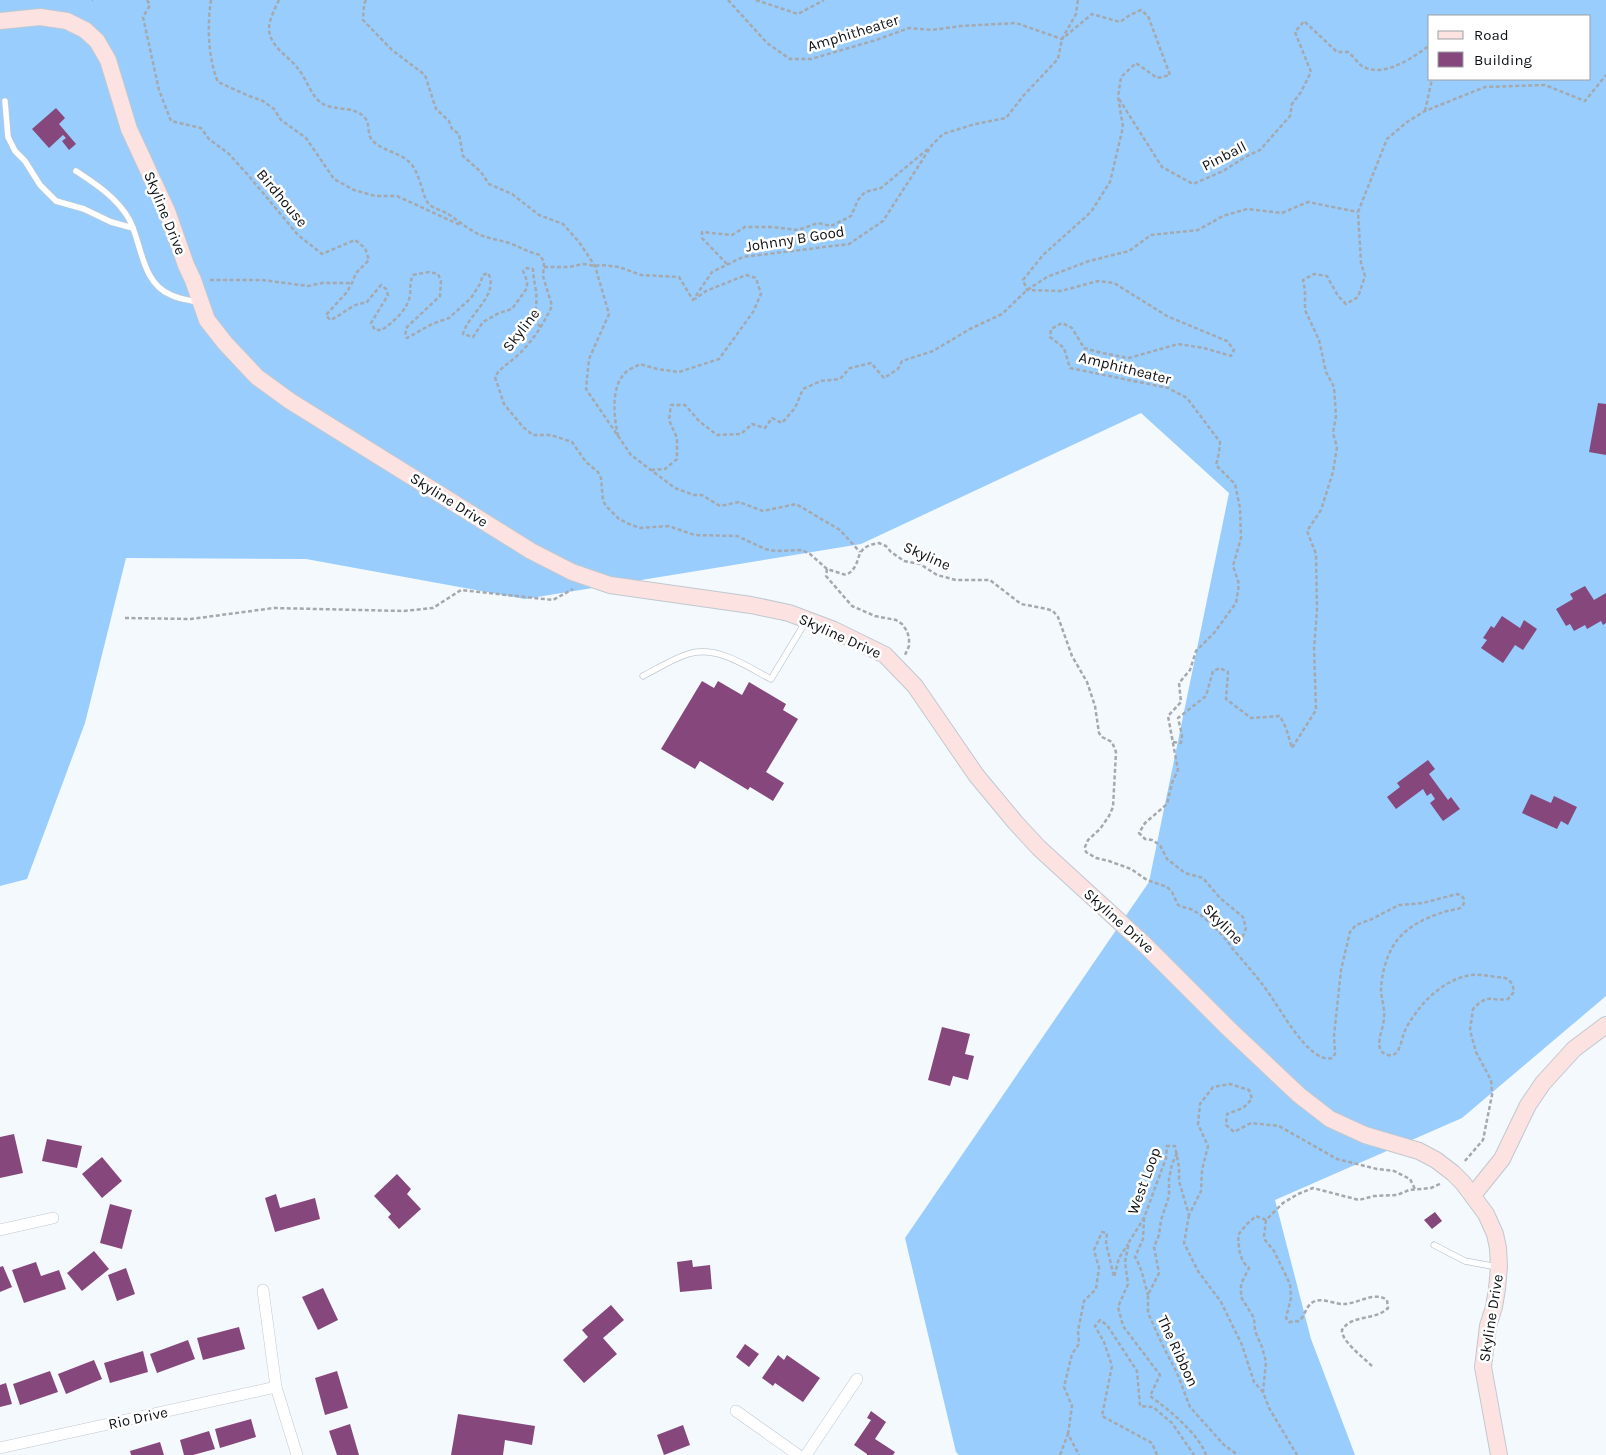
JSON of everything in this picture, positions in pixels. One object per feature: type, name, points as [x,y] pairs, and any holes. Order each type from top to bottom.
[{"type":"street","name":"Skyline Drive","points":[[0,21],[40,17],[67,21],[85,30],[97,41],[108,60],[129,129],[167,211],[208,320],[257,377],[290,401],[531,552],[590,580],[610,586],[751,605],[807,619],[885,655],[916,686],[976,775],[1039,848],[1146,945],[1298,1095],[1330,1119],[1365,1135],[1418,1151],[1436,1160],[1453,1174],[1473,1195],[1486,1214],[1495,1234],[1498,1248],[1499,1267],[1494,1307],[1488,1326],[1483,1367],[1499,1455]]},
{"type":"street","points":[[1473,1195],[1502,1159],[1528,1105],[1543,1083],[1574,1049],[1606,1025]]},
{"type":"street","points":[[0,1230],[53,1218]]},
{"type":"street","points":[[264,1290],[276,1387],[297,1455]]},
{"type":"street","points":[[806,1455],[857,1379]]},
{"type":"street","name":"Rio Drive","points":[[0,1448],[276,1387]]},
{"type":"street","points":[[736,1411],[798,1455]]},
{"type":"lane","points":[[5,101],[8,137],[14,150],[25,161],[40,186],[56,200],[84,208],[111,222],[133,228]]},
{"type":"lane","points":[[76,171],[96,184],[118,203],[133,228],[148,271],[157,285],[170,295],[201,303]]},
{"type":"lane","points":[[643,676],[688,654],[707,652],[724,655],[771,679],[807,619]]},
{"type":"lane","points":[[1434,1245],[1465,1261],[1499,1267]]},
{"type":"path","name":"Birdhouse","points":[[147,0],[150,5],[143,17],[159,90],[172,121],[201,128],[209,139],[229,154],[298,235],[322,254],[355,240],[365,248],[369,260],[356,273],[347,292],[326,315],[330,320],[340,316],[358,303],[366,303],[381,285],[386,289],[388,295],[371,323],[375,330],[382,330],[403,311],[410,296],[409,283],[413,275],[429,272],[438,274],[441,281],[440,296],[407,328],[407,338],[432,324],[449,318],[471,298],[480,284],[483,275],[488,273],[492,279],[490,288],[484,302],[465,325],[463,334],[474,337],[483,322],[499,313],[512,309],[527,288],[527,281],[523,271],[527,268],[533,269],[537,305],[534,321],[541,326]]},
{"type":"path","points":[[211,0],[209,34],[213,71],[218,82],[263,100],[274,109],[280,120],[306,138],[334,179],[354,190],[374,196],[397,196],[483,236],[510,244],[526,252],[540,255],[544,262],[544,267],[569,267],[583,264],[602,265],[619,267],[640,275],[679,277],[693,300],[706,292],[746,275],[756,278],[761,294],[753,312],[719,359],[679,372],[640,364],[626,373],[617,386],[614,418],[618,437]]},
{"type":"path","points":[[279,0],[269,28],[271,38],[277,48],[300,70],[308,86],[321,103],[341,110],[356,111],[361,114],[369,125],[369,136],[374,142],[402,156],[413,166],[423,187],[426,201],[463,226]]},
{"type":"path","points":[[366,0],[363,20],[392,50],[425,75],[436,108],[449,121],[452,129],[459,134],[463,156],[481,172],[489,184],[512,194],[539,215],[563,224],[579,242],[595,266],[609,314],[589,359],[586,389],[631,455],[675,488],[694,495],[702,495],[720,506],[739,502],[763,512],[796,504],[840,530],[860,552]]},
{"type":"path","name":"Amphitheater","points":[[728,0],[767,43],[790,59],[811,59],[909,28],[932,30],[960,26],[1016,23],[1062,38]]},
{"type":"path","points":[[756,0],[798,14],[824,0]]},
{"type":"path","name":"Johnny B Good","points":[[693,300],[712,272],[743,257],[849,244],[883,221],[932,145],[943,134],[975,124],[1006,118],[1024,95],[1058,59],[1062,38],[1076,14],[1078,0]]},
{"type":"path","points":[[1027,290],[1023,280],[1043,254],[1091,212],[1110,182],[1123,127],[1118,97],[1121,77],[1136,62],[1157,78],[1170,75],[1148,16],[1141,10],[1120,22],[1092,14],[1062,38]]},
{"type":"path","name":"Pinball","points":[[1118,97],[1162,167],[1193,184],[1223,171],[1260,150],[1290,116],[1292,104],[1301,92],[1311,72],[1295,32],[1304,21],[1337,52],[1348,52],[1363,66],[1377,70],[1401,64],[1428,46]]},
{"type":"path","points":[[1173,742],[1181,743],[1182,735],[1178,718],[1206,696],[1213,671],[1220,668],[1228,672],[1226,700],[1251,718],[1280,716],[1292,748],[1316,710],[1314,648],[1317,611],[1316,554],[1307,531],[1321,510],[1333,472],[1337,447],[1333,433],[1336,416],[1334,387],[1326,372],[1319,340],[1305,310],[1306,290],[1303,280],[1314,274],[1327,276],[1338,296],[1346,304],[1358,297],[1364,276],[1361,263],[1358,212],[1387,139],[1407,122],[1425,111],[1485,87],[1545,85],[1585,101],[1606,75]]},
{"type":"path","points":[[1425,111],[1432,80]]},
{"type":"path","points":[[728,264],[702,238],[702,232],[732,236],[745,227],[773,227],[798,230],[818,223],[831,226],[850,216],[858,200],[865,192],[881,188],[932,145]]},
{"type":"path","points":[[651,470],[665,469],[677,459],[677,438],[669,420],[671,405],[685,404],[699,421],[717,435],[741,434],[752,424],[765,428],[772,418],[782,423],[795,408],[803,389],[821,381],[840,379],[850,368],[871,363],[884,378],[898,370],[902,361],[933,351],[970,329],[1002,314],[1027,290],[1047,276],[1089,260],[1129,251],[1151,236],[1198,230],[1223,216],[1248,210],[1282,213],[1308,202],[1358,212]]},
{"type":"path","name":"Skyline","points":[[544,267],[544,276],[552,306],[541,326],[521,352],[508,365],[498,371],[495,377],[504,404],[524,427],[534,435],[551,434],[572,442],[586,462],[598,472],[601,478],[603,501],[611,512],[619,519],[640,528],[668,526],[695,535],[737,536],[765,549],[776,551],[802,550],[827,568],[846,575],[855,567],[860,552],[871,544],[879,543],[886,546],[904,561],[920,564],[937,575],[956,580],[990,580],[1021,604],[1053,611],[1060,621],[1072,656],[1087,682],[1096,706],[1099,732],[1102,737],[1112,742],[1116,752],[1112,807],[1109,816],[1100,830],[1088,840],[1085,847],[1086,852],[1096,858],[1109,860],[1131,869],[1147,880],[1167,887],[1178,904],[1195,911],[1228,941],[1270,993],[1292,1028],[1306,1045],[1321,1057],[1326,1060],[1332,1058],[1335,1054],[1334,1036],[1341,970],[1350,932],[1356,925],[1399,905],[1423,903],[1457,894],[1464,898],[1462,907],[1443,912],[1421,922],[1404,932],[1393,946],[1382,981],[1381,992],[1384,1020],[1379,1042],[1380,1049],[1387,1055],[1392,1056],[1397,1052],[1404,1032],[1425,1001],[1444,986],[1462,977],[1479,975],[1508,979],[1514,992],[1508,999],[1489,998],[1483,1000],[1473,1009],[1470,1030],[1476,1052],[1491,1080],[1492,1095],[1482,1140],[1453,1174],[1439,1185],[1431,1188],[1415,1189],[1397,1195],[1374,1196],[1359,1200],[1317,1189],[1308,1189],[1283,1203],[1266,1220]]},
{"type":"path","points":[[193,280],[262,280],[308,286],[322,283],[352,283]]},
{"type":"path","name":"Amphitheater","points":[[1027,290],[1060,290],[1098,281],[1114,284],[1167,316],[1226,341],[1234,350],[1231,356],[1204,348],[1178,344],[1129,358],[1084,348],[1072,328],[1062,323],[1051,329],[1050,337],[1064,348],[1070,368],[1168,388],[1187,398],[1220,442],[1220,453],[1216,465],[1235,484],[1240,508],[1241,538],[1233,566],[1239,584],[1236,603],[1214,633],[1196,651],[1190,670],[1179,683],[1181,702],[1168,716],[1178,770],[1172,783],[1167,804],[1145,823],[1139,833],[1145,839],[1152,840],[1160,845],[1167,859],[1185,873],[1203,878],[1220,898],[1243,917],[1246,928],[1242,936],[1228,941]]},
{"type":"path","points":[[827,568],[826,576],[840,590],[848,603],[875,616],[888,617],[902,624],[907,631],[909,646],[906,655],[897,666]]},
{"type":"path","points":[[125,618],[191,619],[274,608],[404,611],[433,608],[461,590],[553,600],[590,580]]},
{"type":"path","points":[[1297,1455],[1269,1408],[1263,1392],[1254,1382],[1242,1345],[1221,1302],[1198,1271],[1184,1243],[1189,1215],[1201,1191],[1202,1170],[1208,1146],[1198,1124],[1200,1104],[1213,1087],[1230,1084],[1250,1090],[1252,1100],[1243,1108],[1227,1114],[1226,1125],[1234,1132],[1251,1124],[1279,1126],[1337,1159],[1377,1170],[1394,1171],[1410,1179],[1415,1189]]},
{"type":"path","name":"West Loop","points":[[1189,1215],[1179,1181],[1175,1146],[1167,1146],[1166,1158],[1144,1218],[1129,1242],[1125,1262],[1128,1284],[1118,1307],[1123,1326],[1160,1375],[1150,1396],[1173,1412],[1203,1445],[1206,1455]]},
{"type":"path","points":[[1148,1295],[1159,1273],[1154,1246],[1159,1235],[1161,1220],[1169,1196],[1172,1164],[1177,1153]]},
{"type":"path","points":[[1263,1392],[1266,1362],[1255,1331],[1254,1318],[1241,1297],[1241,1284],[1249,1268],[1243,1264],[1239,1253],[1238,1235],[1256,1216],[1266,1220],[1265,1240],[1274,1251],[1290,1284],[1291,1298],[1286,1318],[1289,1322],[1299,1321],[1312,1303],[1317,1301],[1347,1304],[1379,1296],[1387,1300],[1388,1304],[1385,1311],[1348,1323],[1342,1330],[1342,1334],[1347,1341],[1372,1366]]},
{"type":"path","name":"The Ribbon","points":[[1144,1218],[1143,1239],[1135,1257],[1139,1264],[1148,1295],[1148,1313],[1177,1373],[1190,1407],[1224,1445],[1238,1455]]},
{"type":"path","points":[[1060,1455],[1068,1434],[1072,1406],[1064,1387],[1072,1354],[1079,1344],[1078,1331],[1084,1301],[1096,1289],[1099,1268],[1094,1250],[1102,1232],[1107,1233],[1106,1243],[1114,1277],[1119,1258],[1129,1242]]},
{"type":"path","points":[[1157,1455],[1152,1443],[1102,1416],[1112,1366],[1104,1342],[1095,1326],[1100,1320],[1107,1325],[1137,1371],[1140,1406],[1153,1407],[1172,1423],[1194,1455]]},
{"type":"path","points":[[1068,1434],[1078,1455]]},
{"type":"shaded area","points":[[0,0],[1606,0],[1606,996],[1462,1118],[1275,1200],[1311,1339],[1355,1455],[959,1455],[956,1452],[905,1238],[1149,882],[1229,493],[1141,413],[861,544],[525,599],[306,559],[126,558],[85,723],[27,879],[0,886]]},
{"type":"building","points":[[56,108],[65,118],[59,124],[76,144],[69,150],[62,141],[66,138],[63,135],[49,148],[32,129]]},
{"type":"building","points":[[1598,403],[1606,404],[1606,455],[1589,452]]},
{"type":"building","points":[[1585,586],[1594,600],[1606,593],[1606,623],[1603,625],[1601,621],[1587,629],[1585,625],[1574,631],[1570,624],[1566,626],[1556,609],[1573,599],[1570,594]]},
{"type":"building","points":[[1502,616],[1520,628],[1524,620],[1537,629],[1523,650],[1515,645],[1503,663],[1481,648],[1487,640],[1483,638],[1491,626],[1494,628]]},
{"type":"building","points":[[702,681],[714,688],[718,681],[742,695],[749,682],[786,704],[783,710],[798,719],[766,772],[784,783],[773,801],[750,787],[748,790],[700,761],[695,769],[661,749]]},
{"type":"building","points":[[1428,760],[1435,769],[1429,774],[1448,800],[1451,797],[1460,809],[1443,821],[1430,803],[1435,799],[1431,793],[1427,796],[1423,789],[1396,809],[1387,797],[1400,787],[1397,783]]},
{"type":"building","points":[[1531,794],[1551,803],[1554,796],[1577,807],[1568,825],[1561,821],[1557,829],[1522,813]]},
{"type":"building","points":[[942,1027],[970,1034],[965,1054],[974,1056],[968,1080],[953,1076],[950,1086],[928,1080]]},
{"type":"building","points":[[14,1134],[23,1173],[0,1178],[0,1137]]},
{"type":"building","points":[[47,1139],[82,1146],[77,1168],[42,1161]]},
{"type":"building","points":[[102,1157],[122,1181],[102,1198],[82,1174]]},
{"type":"building","points":[[397,1174],[411,1189],[407,1194],[421,1209],[399,1229],[388,1217],[391,1214],[374,1196]]},
{"type":"building","points":[[276,1194],[280,1208],[315,1198],[320,1219],[275,1232],[265,1198]]},
{"type":"building","points":[[110,1204],[132,1210],[122,1249],[100,1243]]},
{"type":"building","points":[[1435,1212],[1442,1221],[1432,1229],[1424,1220]]},
{"type":"building","points":[[94,1251],[109,1269],[82,1291],[67,1273]]},
{"type":"building","points":[[692,1260],[693,1267],[710,1265],[712,1289],[680,1292],[677,1262]]},
{"type":"building","points":[[36,1262],[41,1276],[59,1270],[66,1289],[24,1303],[12,1270]]},
{"type":"building","points":[[3,1266],[12,1287],[0,1292],[0,1267]]},
{"type":"building","points":[[126,1268],[135,1294],[117,1301],[108,1275]]},
{"type":"building","points":[[323,1288],[338,1320],[318,1330],[302,1297]]},
{"type":"building","points":[[611,1305],[624,1320],[603,1338],[617,1354],[584,1383],[563,1360],[588,1337],[582,1330]]},
{"type":"building","points":[[239,1327],[245,1349],[203,1360],[197,1338]]},
{"type":"building","points":[[188,1340],[195,1359],[157,1373],[150,1354]]},
{"type":"building","points":[[745,1344],[759,1354],[749,1367],[736,1357]]},
{"type":"building","points":[[143,1351],[148,1372],[110,1383],[104,1363]]},
{"type":"building","points":[[778,1355],[784,1360],[787,1355],[820,1378],[803,1402],[775,1383],[773,1386],[762,1378]]},
{"type":"building","points":[[94,1360],[102,1379],[66,1394],[58,1374]]},
{"type":"building","points":[[50,1371],[58,1392],[20,1405],[13,1384]]},
{"type":"building","points":[[337,1371],[348,1408],[325,1415],[315,1378]]},
{"type":"building","points":[[6,1383],[12,1404],[0,1407],[0,1385]]},
{"type":"building","points":[[871,1411],[886,1422],[875,1439],[895,1452],[893,1455],[867,1455],[854,1445],[871,1420],[867,1418]]},
{"type":"building","points":[[458,1414],[535,1426],[532,1445],[505,1440],[503,1455],[451,1455]]},
{"type":"building","points":[[251,1419],[256,1437],[220,1448],[215,1429]]},
{"type":"building","points":[[350,1424],[359,1455],[337,1455],[329,1431]]},
{"type":"building","points":[[683,1425],[690,1445],[664,1455],[657,1435]]},
{"type":"building","points":[[209,1431],[215,1449],[193,1455],[184,1455],[180,1440]]},
{"type":"building","points":[[160,1442],[164,1455],[131,1455],[130,1451]]}]
